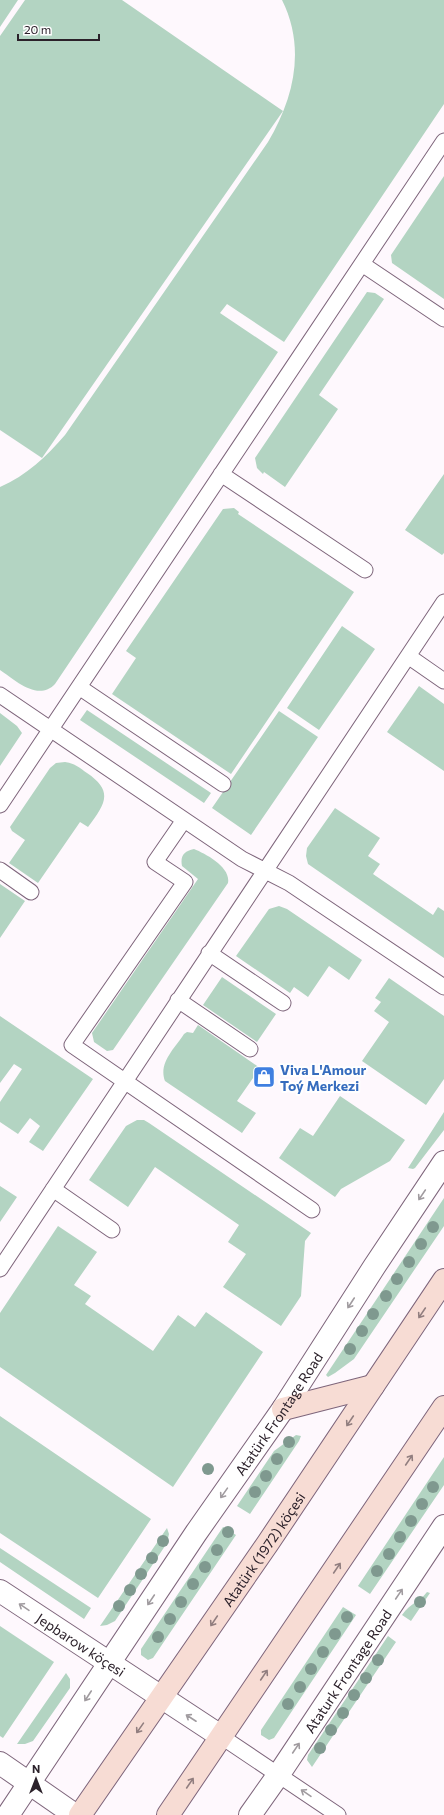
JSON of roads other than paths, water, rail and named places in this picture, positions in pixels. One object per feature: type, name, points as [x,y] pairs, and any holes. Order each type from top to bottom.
[{"type":"main road","name":"Atatürk (1972) köçesi","points":[[80,1815],[374,1386],[444,1280]]},
{"type":"main road","points":[[283,1409],[374,1386]]},
{"type":"main road","points":[[168,1815],[444,1407]]},
{"type":"street","name":"Atatürk Frontage Road","points":[[8,1815],[196,1533],[283,1409],[374,1267],[444,1162]]},
{"type":"street","name":"Ataturk Frontage Road","points":[[250,1815],[279,1774],[444,1526]]},
{"type":"street","name":"Jepbarow köçesi","points":[[0,1591],[222,1737]]},
{"type":"street","points":[[0,1763],[75,1815]]},
{"type":"lane","points":[[0,805],[444,141]]},
{"type":"lane","points":[[362,264],[444,319]]},
{"type":"lane","points":[[221,474],[365,570]]},
{"type":"lane","points":[[0,1270],[124,1080],[444,602]]},
{"type":"lane","points":[[408,656],[444,681]]},
{"type":"lane","points":[[79,687],[223,784]]},
{"type":"lane","points":[[0,695],[242,859],[289,883],[444,987]]},
{"type":"lane","points":[[184,820],[155,862],[185,882],[72,1045],[312,1210]]},
{"type":"lane","points":[[0,870],[31,892]]},
{"type":"lane","points":[[209,953],[283,1004]]},
{"type":"lane","points":[[178,1000],[250,1049]]},
{"type":"lane","points":[[53,1189],[112,1230]]},
{"type":"lane","points":[[222,1737],[338,1815]]},
{"type":"place","name":"Viva L'Amour Toý Merkezi","points":[[264,1077]]}]
